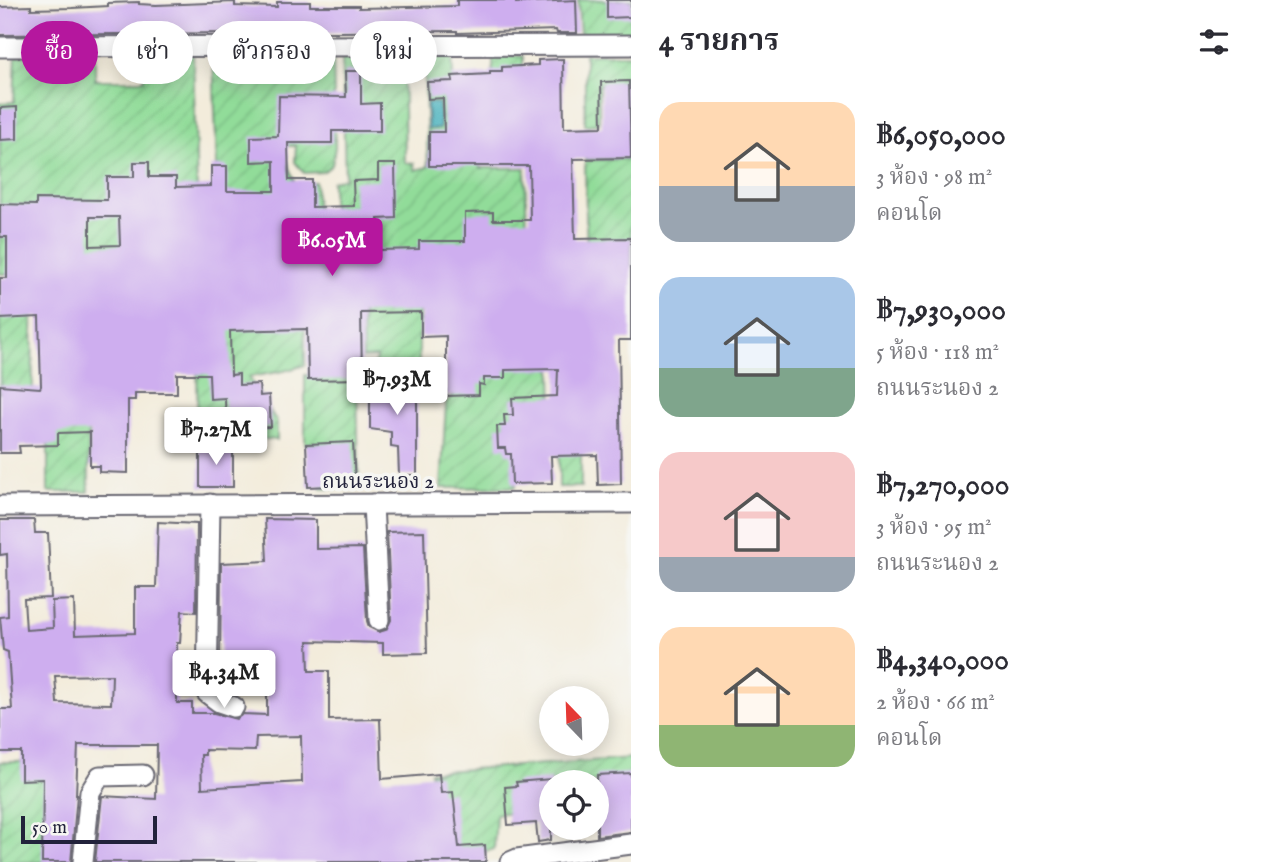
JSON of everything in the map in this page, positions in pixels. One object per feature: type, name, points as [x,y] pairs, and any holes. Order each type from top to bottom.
[{"type":"street","points":[[0,47],[631,45]]},
{"type":"street","name":"ถนนระนอง 2","points":[[0,506],[631,503]]},
{"type":"street","points":[[210,504],[207,693],[210,698],[234,707]]},
{"type":"street","points":[[373,504],[379,620]]},
{"type":"street","points":[[83,862],[90,792],[100,776],[143,775]]},
{"type":"street","points":[[510,862],[631,844]]},
{"type":"green space","points":[[578,0],[631,0],[631,33],[580,35]]},
{"type":"green space","points":[[193,54],[197,197],[218,197],[214,84],[334,84],[335,147],[332,165],[323,172],[304,173],[295,162],[296,146],[286,146],[289,168],[295,182],[315,182],[317,211],[332,212],[332,181],[345,178],[342,55],[350,55],[350,84],[404,84],[405,163],[414,163],[415,170],[428,167],[425,84],[437,84],[437,55],[452,56],[454,90],[479,89],[480,168],[525,168],[528,268],[304,271],[305,365],[249,377],[277,422],[277,440],[197,433],[198,272],[0,274],[0,103],[14,102],[16,56],[21,56],[21,84],[98,84],[98,80],[112,80],[112,84],[193,84]]},
{"type":"green space","points":[[585,54],[631,54],[631,83],[599,85],[599,124],[585,125]]},
{"type":"green space","points":[[493,56],[523,56],[523,79],[493,79]]},
{"type":"green space","points":[[631,159],[631,267],[587,267],[585,160]]},
{"type":"green space","points":[[419,306],[419,373],[368,378],[377,357],[363,358],[362,309]]},
{"type":"green space","points":[[32,309],[33,395],[0,393],[0,310]]},
{"type":"green space","points":[[498,354],[552,369],[553,421],[512,425],[516,487],[441,488],[446,403]]},
{"type":"green space","points":[[359,374],[359,489],[321,489],[321,444],[305,444],[305,375]]},
{"type":"green space","points":[[88,424],[89,492],[48,492],[48,431]]},
{"type":"green space","points":[[581,452],[581,487],[559,487],[559,453]]},
{"type":"green space","points":[[631,758],[631,800],[609,802],[609,770],[539,770],[539,809],[496,814],[494,849],[473,855],[450,844],[430,772]]},
{"type":"green space","points":[[0,762],[52,762],[48,862],[0,862]]},
{"type":"water","points":[[427,103],[439,103],[440,129],[428,129]]},
{"type":"building","points":[[457,0],[516,0],[516,3],[576,0],[577,33],[557,33],[556,30],[457,33],[437,31],[437,21],[350,21],[350,32],[336,32],[336,21],[207,21],[207,33],[193,33],[193,21],[112,21],[112,34],[98,34],[98,21],[21,21],[21,35],[0,35],[0,7],[72,8],[139,2],[156,5],[235,2],[235,6],[277,7],[277,2],[310,2],[310,6],[359,8],[457,6]]},
{"type":"building","points":[[607,0],[631,0],[631,17],[607,18]]},
{"type":"building","points":[[563,59],[564,128],[602,127],[601,82],[629,81],[631,158],[573,159],[575,239],[631,238],[631,340],[619,340],[621,484],[598,485],[597,455],[551,456],[552,483],[512,484],[511,454],[506,454],[505,448],[498,448],[497,426],[505,426],[504,415],[513,415],[512,398],[557,396],[558,369],[505,370],[505,378],[484,378],[484,385],[479,384],[479,395],[446,396],[446,336],[421,337],[421,312],[361,313],[362,379],[308,380],[307,329],[230,331],[231,375],[239,374],[239,385],[259,384],[260,396],[269,395],[271,427],[226,429],[225,398],[210,399],[209,374],[177,374],[177,393],[135,393],[135,400],[128,400],[128,473],[99,472],[99,466],[90,466],[90,432],[58,433],[58,445],[19,446],[20,453],[0,453],[0,385],[41,386],[39,317],[0,319],[0,278],[7,278],[7,237],[0,237],[0,204],[36,205],[36,199],[107,200],[107,177],[134,177],[134,162],[149,162],[149,177],[176,177],[176,187],[211,186],[211,166],[227,166],[227,191],[274,191],[274,161],[251,162],[251,137],[278,136],[279,96],[346,97],[345,71],[350,71],[350,84],[361,84],[361,104],[380,103],[380,131],[332,131],[332,143],[288,143],[289,180],[312,180],[312,207],[354,206],[353,181],[378,180],[378,164],[395,164],[396,218],[378,219],[379,250],[419,249],[419,241],[465,241],[465,213],[493,212],[493,220],[530,220],[529,166],[429,166],[429,132],[444,132],[443,98],[428,99],[427,84],[453,81],[452,76],[490,74],[490,71],[502,71],[502,67],[538,65],[538,60]],"holes":[[[90,217],[119,217],[120,245],[90,246]]]},
{"type":"building","points":[[17,107],[17,139],[0,140],[0,108]]},
{"type":"building","points":[[417,376],[417,475],[399,475],[398,448],[391,447],[391,432],[370,429],[370,380]]},
{"type":"building","points":[[353,442],[355,485],[308,487],[306,444]]},
{"type":"building","points":[[200,448],[233,448],[233,487],[200,487]]},
{"type":"building","points":[[265,519],[316,520],[316,549],[363,548],[367,621],[369,627],[379,632],[386,630],[391,620],[387,532],[424,531],[427,653],[383,654],[383,643],[308,641],[309,671],[329,671],[329,720],[380,719],[382,779],[439,774],[441,793],[453,792],[459,847],[485,845],[486,862],[95,862],[102,796],[156,799],[157,745],[78,745],[71,862],[42,862],[43,779],[21,780],[21,752],[0,752],[0,709],[12,709],[8,652],[3,650],[0,617],[8,616],[7,554],[0,555],[0,520],[34,520],[35,533],[48,533],[51,598],[24,599],[26,630],[53,628],[52,601],[74,600],[75,635],[135,633],[135,587],[156,587],[158,522],[197,524],[196,612],[182,611],[180,643],[177,643],[177,703],[192,703],[192,713],[214,713],[236,719],[243,714],[267,715],[267,678],[220,677],[221,563],[267,561]],"holes":[[[112,675],[111,704],[57,703],[55,676]],[[301,736],[302,782],[202,788],[201,755],[205,755],[205,750],[255,751],[256,737]]]},
{"type":"building","points":[[631,773],[631,832],[609,835],[609,774]]},
{"type":"building","points":[[539,780],[539,840],[551,840],[538,842],[536,823],[508,825],[505,787],[517,786],[516,782]]}]
